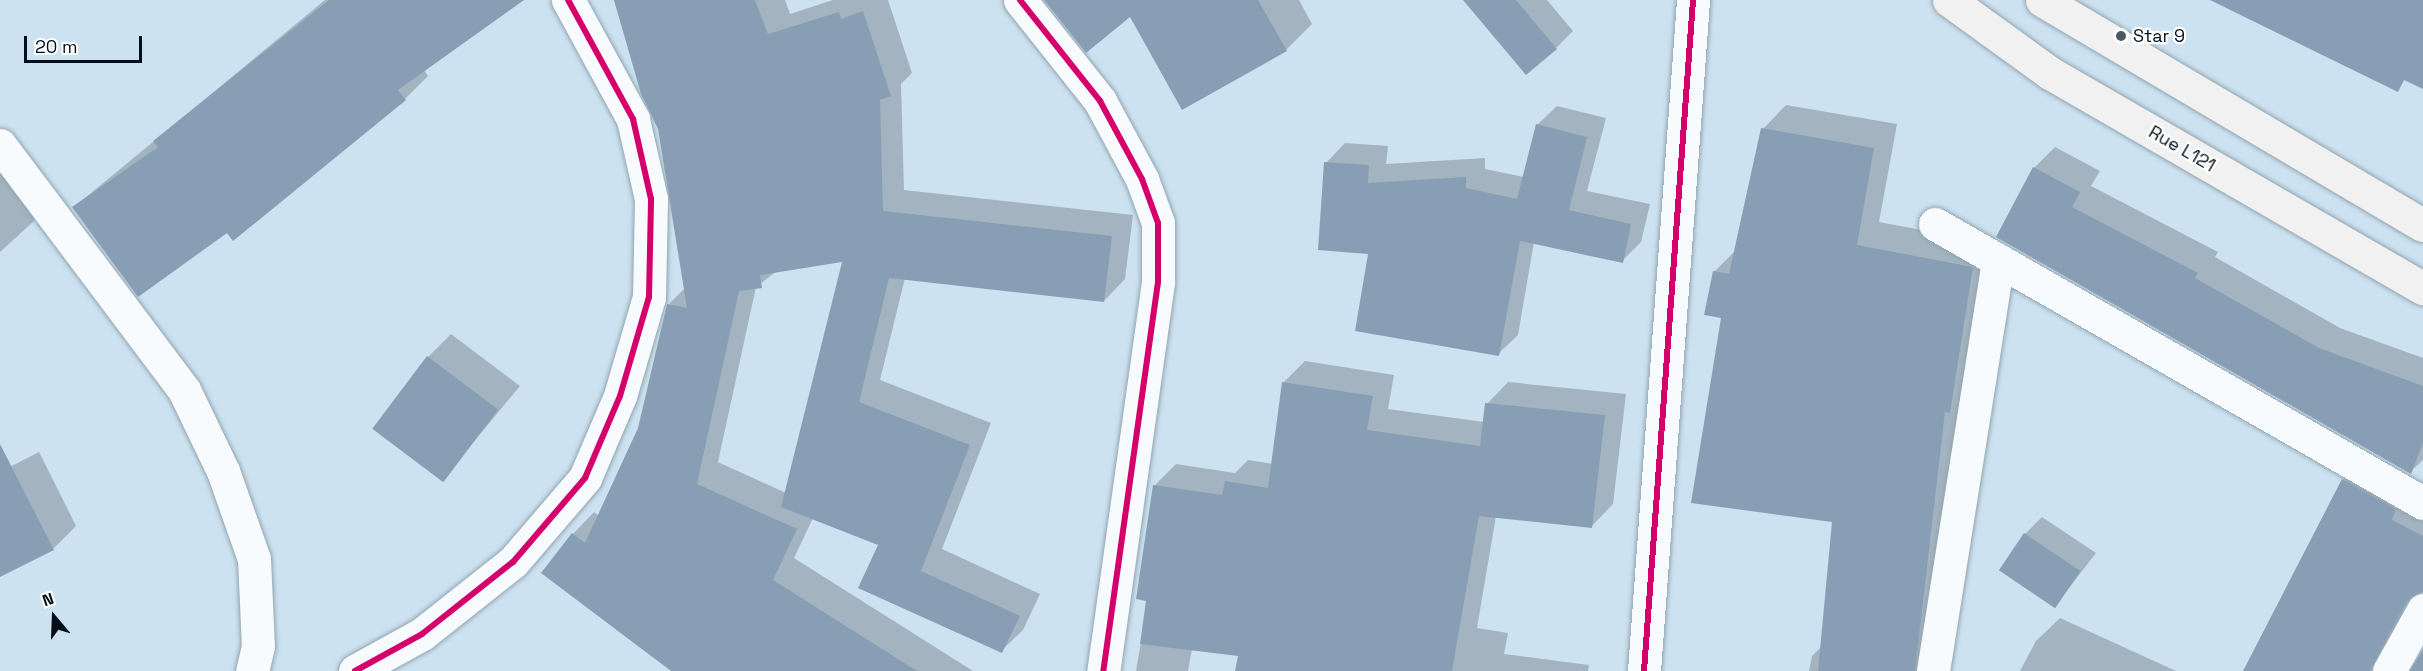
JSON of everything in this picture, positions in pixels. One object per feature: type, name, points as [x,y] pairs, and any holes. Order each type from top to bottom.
[{"type":"main road","name":"Rue L121","points":[[1949,0],[2050,73],[2423,288]]},
{"type":"main road","points":[[2042,0],[2423,225]]},
{"type":"street","points":[[355,671],[422,634],[513,562],[585,478],[620,396],[650,297],[651,199],[633,119],[568,0]]},
{"type":"street","points":[[1020,0],[1100,101],[1142,179],[1158,223],[1158,282],[1103,671]]},
{"type":"street","points":[[1644,671],[1694,0]]},
{"type":"street","points":[[0,146],[184,390],[224,471],[254,559],[258,646],[252,671]]},
{"type":"street","points":[[1935,224],[2423,502]]},
{"type":"street","points":[[1933,671],[1998,260]]},
{"type":"street","points":[[2389,671],[2423,610]]},
{"type":"building","points":[[329,0],[524,0],[398,90],[406,100],[233,241],[227,233],[138,297],[72,207],[158,147],[153,141]]},
{"type":"building","points":[[614,0],[755,0],[768,34],[839,12],[841,19],[863,11],[891,96],[880,100],[883,211],[1112,236],[1104,302],[889,278],[859,402],[970,445],[921,571],[1020,616],[1002,653],[858,588],[878,545],[781,507],[842,262],[760,275],[762,288],[739,291],[697,484],[797,529],[773,580],[917,671],[671,671],[541,573],[572,533],[585,543],[638,428],[667,304],[687,308],[658,129],[641,94]]},
{"type":"building","points":[[1044,0],[1258,0],[1287,51],[1182,110],[1130,17],[1086,53]]},
{"type":"building","points":[[1463,0],[1516,0],[1557,49],[1526,75]]},
{"type":"building","points":[[2210,0],[2423,0],[2423,89],[2404,80],[2398,92]]},
{"type":"building","points":[[1536,124],[1587,137],[1569,210],[1631,224],[1623,263],[1520,241],[1499,356],[1355,331],[1368,254],[1318,250],[1324,162],[1369,165],[1368,183],[1466,177],[1466,188],[1517,199]]},
{"type":"building","points":[[1761,128],[1874,148],[1857,245],[1973,267],[1950,413],[1945,412],[1915,671],[1818,671],[1832,522],[1691,503],[1721,318],[1704,315],[1713,271],[1729,274]]},
{"type":"building","points":[[2033,167],[2080,192],[2072,207],[2198,273],[2195,278],[2319,348],[2423,386],[2423,443],[2411,474],[1996,237]]},
{"type":"building","points":[[427,356],[498,410],[443,482],[372,429]]},
{"type":"building","points":[[1282,382],[1373,396],[1367,430],[1480,446],[1485,403],[1605,415],[1592,528],[1479,516],[1452,671],[1235,671],[1238,656],[1140,644],[1146,601],[1136,599],[1153,485],[1222,495],[1225,481],[1268,488]]},
{"type":"building","points":[[0,444],[54,550],[0,577]]},
{"type":"building","points":[[2342,479],[2396,509],[2392,520],[2423,536],[2423,591],[2407,601],[2370,671],[2243,671]]},
{"type":"building","points":[[2024,533],[2080,571],[2055,608],[1999,570]]},
{"type":"building","points":[[2423,649],[2423,671],[2410,671]]},
{"type":"cycle path","points":[[355,671],[422,634],[513,562],[585,478],[620,396],[649,297],[651,199],[633,119],[568,0]]},
{"type":"cycle path","points":[[1020,0],[1100,101],[1142,179],[1158,223],[1158,282],[1103,671]]},
{"type":"cycle path","points":[[1644,671],[1693,0]]},
{"type":"place","name":"Star 9","points":[[2121,36]]}]
